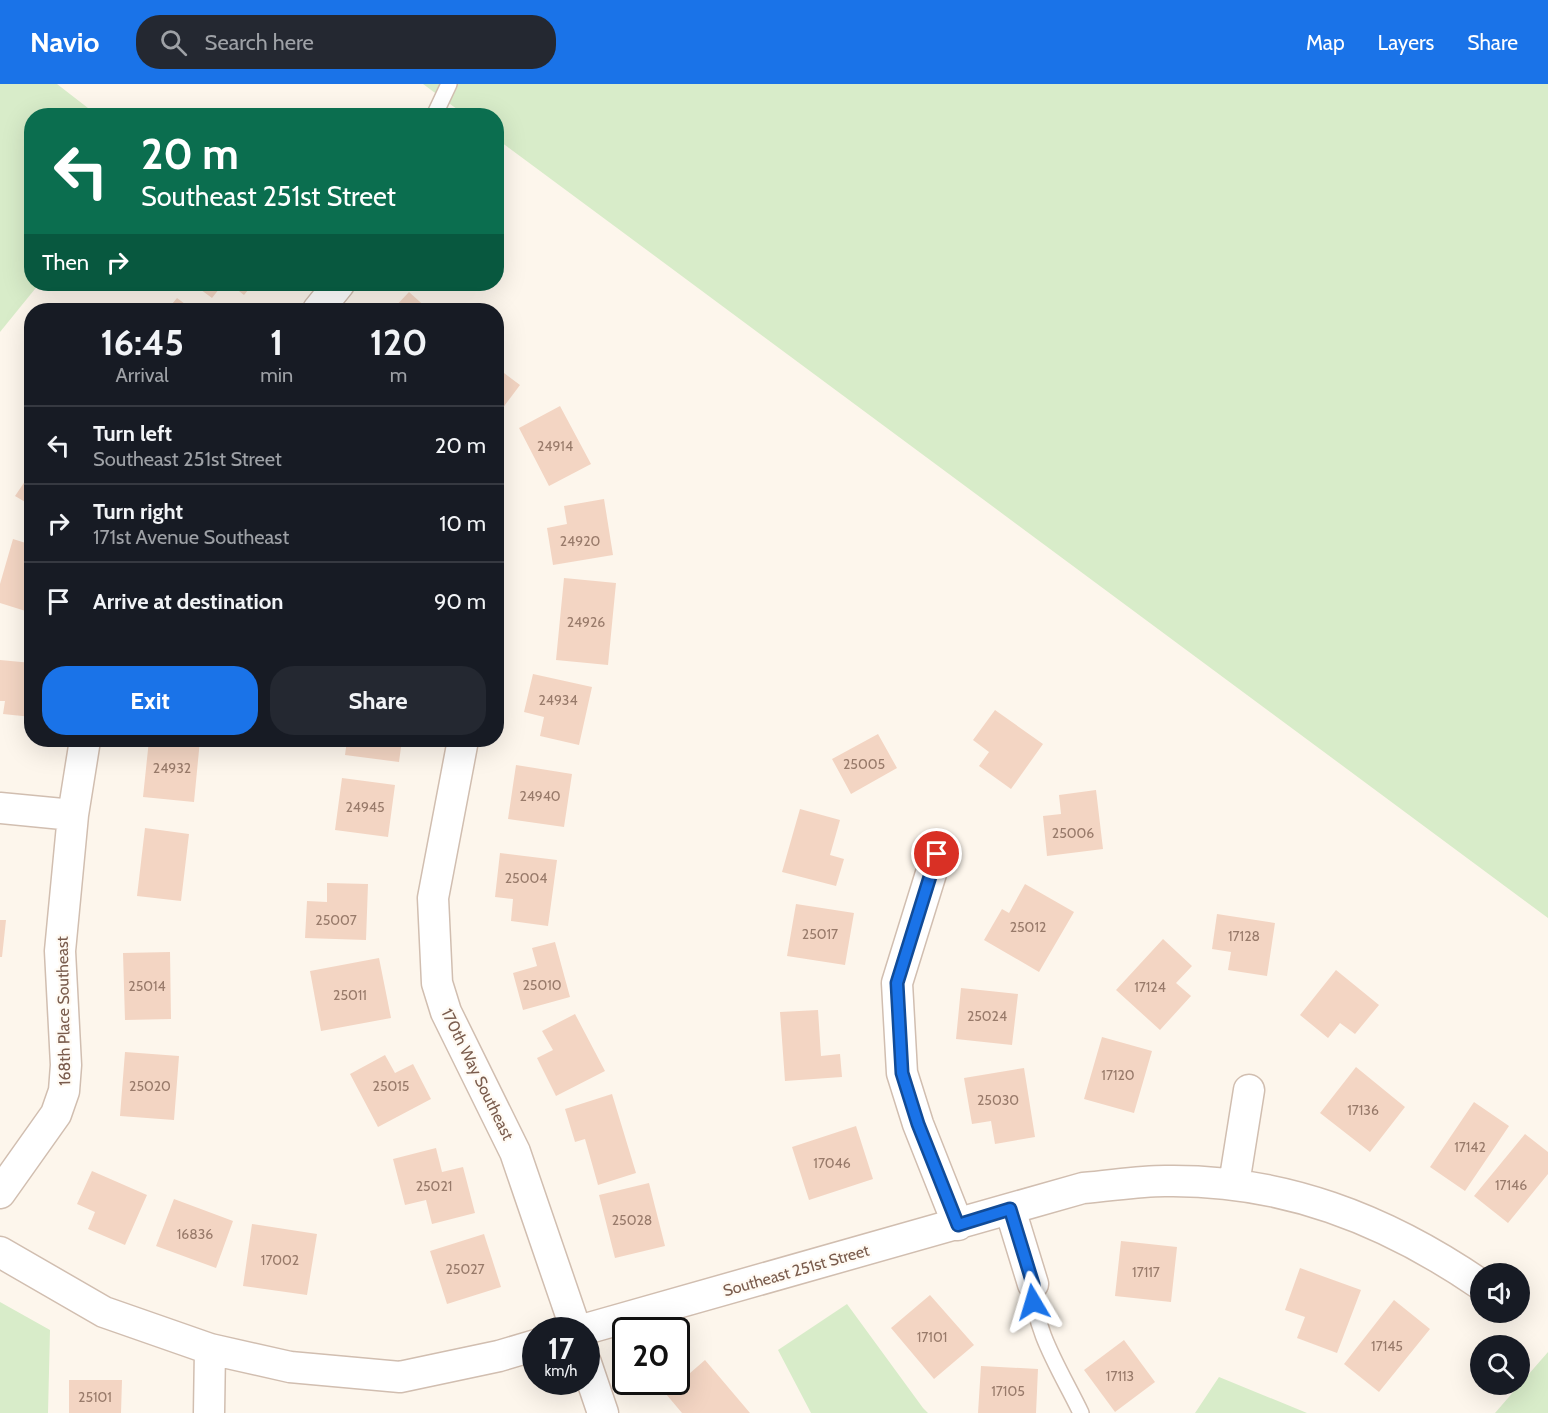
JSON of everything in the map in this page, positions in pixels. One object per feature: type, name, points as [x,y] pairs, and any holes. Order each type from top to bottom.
[{"type":"street","points":[[324,303],[333,291]]},
{"type":"street","name":"168th Place Southeast","points":[[0,1193],[56,1114],[64,1091],[66,1065],[60,951],[73,816],[84,747]]},
{"type":"street","name":"170th Way Southeast","points":[[462,747],[433,898],[437,983],[446,1012],[515,1152],[572,1317]]},
{"type":"street","points":[[0,808],[73,816]]},
{"type":"street","points":[[937,854],[897,983],[897,994],[902,1073],[918,1124],[958,1225]]},
{"type":"street","points":[[1234,1184],[1249,1090]]},
{"type":"street","name":"Southeast 251st Street","points":[[600,1325],[1083,1188],[1164,1181],[1234,1184],[1300,1197],[1368,1220],[1433,1252],[1470,1277]]},
{"type":"street","points":[[1010,1209],[1033,1284]]},
{"type":"street","points":[[0,1252],[104,1312],[210,1349],[290,1367],[400,1377],[522,1349]]},
{"type":"street","points":[[209,1413],[210,1349]]},
{"type":"street","points":[[597,1395],[603,1413]]},
{"type":"lane","points":[[438,108],[449,84]]},
{"type":"lane","points":[[1033,1284],[1033,1302],[1049,1347],[1081,1413]]},
{"type":"green space","points":[[0,84],[57,84],[88,108],[24,108],[24,291],[33,291],[0,332]]},
{"type":"green space","points":[[423,84],[1548,84],[1548,918],[504,144],[504,108],[456,108]]},
{"type":"green space","points":[[0,1302],[50,1330],[48,1413],[0,1413]]},
{"type":"green space","points":[[847,1304],[928,1413],[811,1413],[778,1350]]},
{"type":"green space","points":[[1548,1352],[1548,1413],[1495,1413],[1511,1395],[1530,1395],[1530,1373]]},
{"type":"green space","points":[[1219,1377],[1307,1413],[1195,1413]]},
{"type":"building","points":[[202,291],[218,291],[212,298]]},
{"type":"building","points":[[409,292],[421,303],[399,303]]},
{"type":"building","points":[[177,298],[184,303],[173,303]]},
{"type":"building","points":[[504,373],[520,385],[504,406]]},
{"type":"building","points":[[560,406],[591,464],[549,486],[519,428]]},
{"type":"building","points":[[24,483],[24,501],[15,496]]},
{"type":"building","points":[[604,499],[613,555],[553,565],[547,528],[567,524],[564,506]]},
{"type":"building","points":[[13,539],[24,542],[24,610],[0,603],[0,584]]},
{"type":"building","points":[[564,578],[616,583],[608,665],[556,660]]},
{"type":"building","points":[[0,660],[24,662],[24,716],[3,714],[5,701],[0,701]]},
{"type":"building","points":[[533,674],[592,687],[579,745],[540,736],[544,717],[524,712]]},
{"type":"building","points":[[995,710],[1043,744],[1011,789],[979,766],[989,752],[973,740]]},
{"type":"building","points":[[878,734],[897,768],[851,794],[832,759]]},
{"type":"building","points":[[148,747],[199,747],[194,802],[143,797]]},
{"type":"building","points":[[346,747],[401,747],[399,762],[345,755]]},
{"type":"building","points":[[516,765],[572,774],[564,827],[508,819]]},
{"type":"building","points":[[342,778],[395,785],[388,837],[335,830]]},
{"type":"building","points":[[1096,790],[1103,849],[1047,856],[1043,816],[1061,814],[1059,795]]},
{"type":"building","points":[[800,809],[840,820],[830,855],[844,859],[836,886],[782,872]]},
{"type":"building","points":[[145,828],[189,834],[181,901],[137,896]]},
{"type":"building","points":[[500,853],[557,860],[548,926],[511,921],[513,899],[495,897]]},
{"type":"building","points":[[327,883],[368,884],[366,940],[305,938],[307,901],[327,902]]},
{"type":"building","points":[[1025,884],[1074,912],[1039,972],[984,940],[1002,909],[1009,913]]},
{"type":"building","points":[[796,904],[854,913],[845,965],[787,956]]},
{"type":"building","points":[[1217,914],[1275,923],[1267,976],[1228,970],[1231,952],[1212,949]]},
{"type":"building","points":[[0,920],[6,920],[2,957],[0,957]]},
{"type":"building","points":[[1163,939],[1192,966],[1176,983],[1191,996],[1160,1030],[1116,990]]},
{"type":"building","points":[[555,942],[570,997],[523,1010],[513,973],[537,966],[532,948]]},
{"type":"building","points":[[170,952],[171,1019],[125,1020],[123,953]]},
{"type":"building","points":[[379,958],[391,1018],[321,1031],[310,971]]},
{"type":"building","points":[[1336,970],[1379,1005],[1355,1034],[1340,1023],[1328,1038],[1300,1015]]},
{"type":"building","points":[[961,988],[1018,994],[1012,1045],[956,1039]]},
{"type":"building","points":[[818,1010],[821,1056],[840,1054],[842,1077],[785,1081],[780,1012]]},
{"type":"building","points":[[575,1014],[605,1071],[556,1096],[537,1058],[553,1050],[542,1031]]},
{"type":"building","points":[[1102,1037],[1152,1051],[1134,1113],[1084,1099]]},
{"type":"building","points":[[125,1052],[179,1056],[174,1120],[120,1116]]},
{"type":"building","points":[[385,1055],[395,1073],[413,1064],[431,1099],[378,1127],[350,1074]]},
{"type":"building","points":[[1356,1067],[1405,1107],[1370,1152],[1320,1113]]},
{"type":"building","points":[[1024,1068],[1035,1137],[995,1144],[991,1121],[972,1124],[964,1078]]},
{"type":"building","points":[[612,1094],[636,1173],[598,1185],[585,1139],[575,1142],[565,1109]]},
{"type":"building","points":[[1474,1102],[1509,1126],[1465,1191],[1430,1167]]},
{"type":"building","points":[[856,1126],[873,1179],[809,1200],[792,1147]]},
{"type":"building","points":[[1525,1134],[1548,1152],[1548,1174],[1508,1223],[1474,1196]]},
{"type":"building","points":[[436,1148],[442,1172],[463,1167],[475,1213],[432,1224],[426,1200],[405,1205],[393,1159]]},
{"type":"building","points":[[92,1171],[147,1195],[125,1245],[88,1229],[95,1212],[77,1204]]},
{"type":"building","points":[[649,1183],[665,1246],[615,1258],[599,1195]]},
{"type":"building","points":[[174,1199],[233,1221],[216,1268],[156,1246]]},
{"type":"building","points":[[252,1224],[317,1234],[307,1295],[243,1286]]},
{"type":"building","points":[[484,1234],[501,1287],[447,1304],[430,1251]]},
{"type":"building","points":[[1121,1241],[1177,1247],[1171,1302],[1115,1296]]},
{"type":"building","points":[[1300,1268],[1361,1290],[1337,1353],[1297,1338],[1305,1317],[1285,1310]]},
{"type":"building","points":[[930,1295],[974,1345],[934,1379],[891,1328]]},
{"type":"building","points":[[1394,1300],[1430,1329],[1379,1392],[1344,1364]]},
{"type":"building","points":[[1124,1340],[1155,1382],[1115,1412],[1084,1370]]},
{"type":"building","points":[[705,1360],[750,1413],[682,1413],[667,1395],[690,1395],[690,1373]]},
{"type":"building","points":[[981,1366],[1038,1369],[1036,1413],[978,1413]]},
{"type":"building","points":[[69,1380],[122,1380],[121,1413],[69,1413]]},
{"type":"route","points":[[937,854],[897,983],[902,1073],[918,1124],[958,1225],[1010,1209],[1033,1284],[1033,1302]]}]
